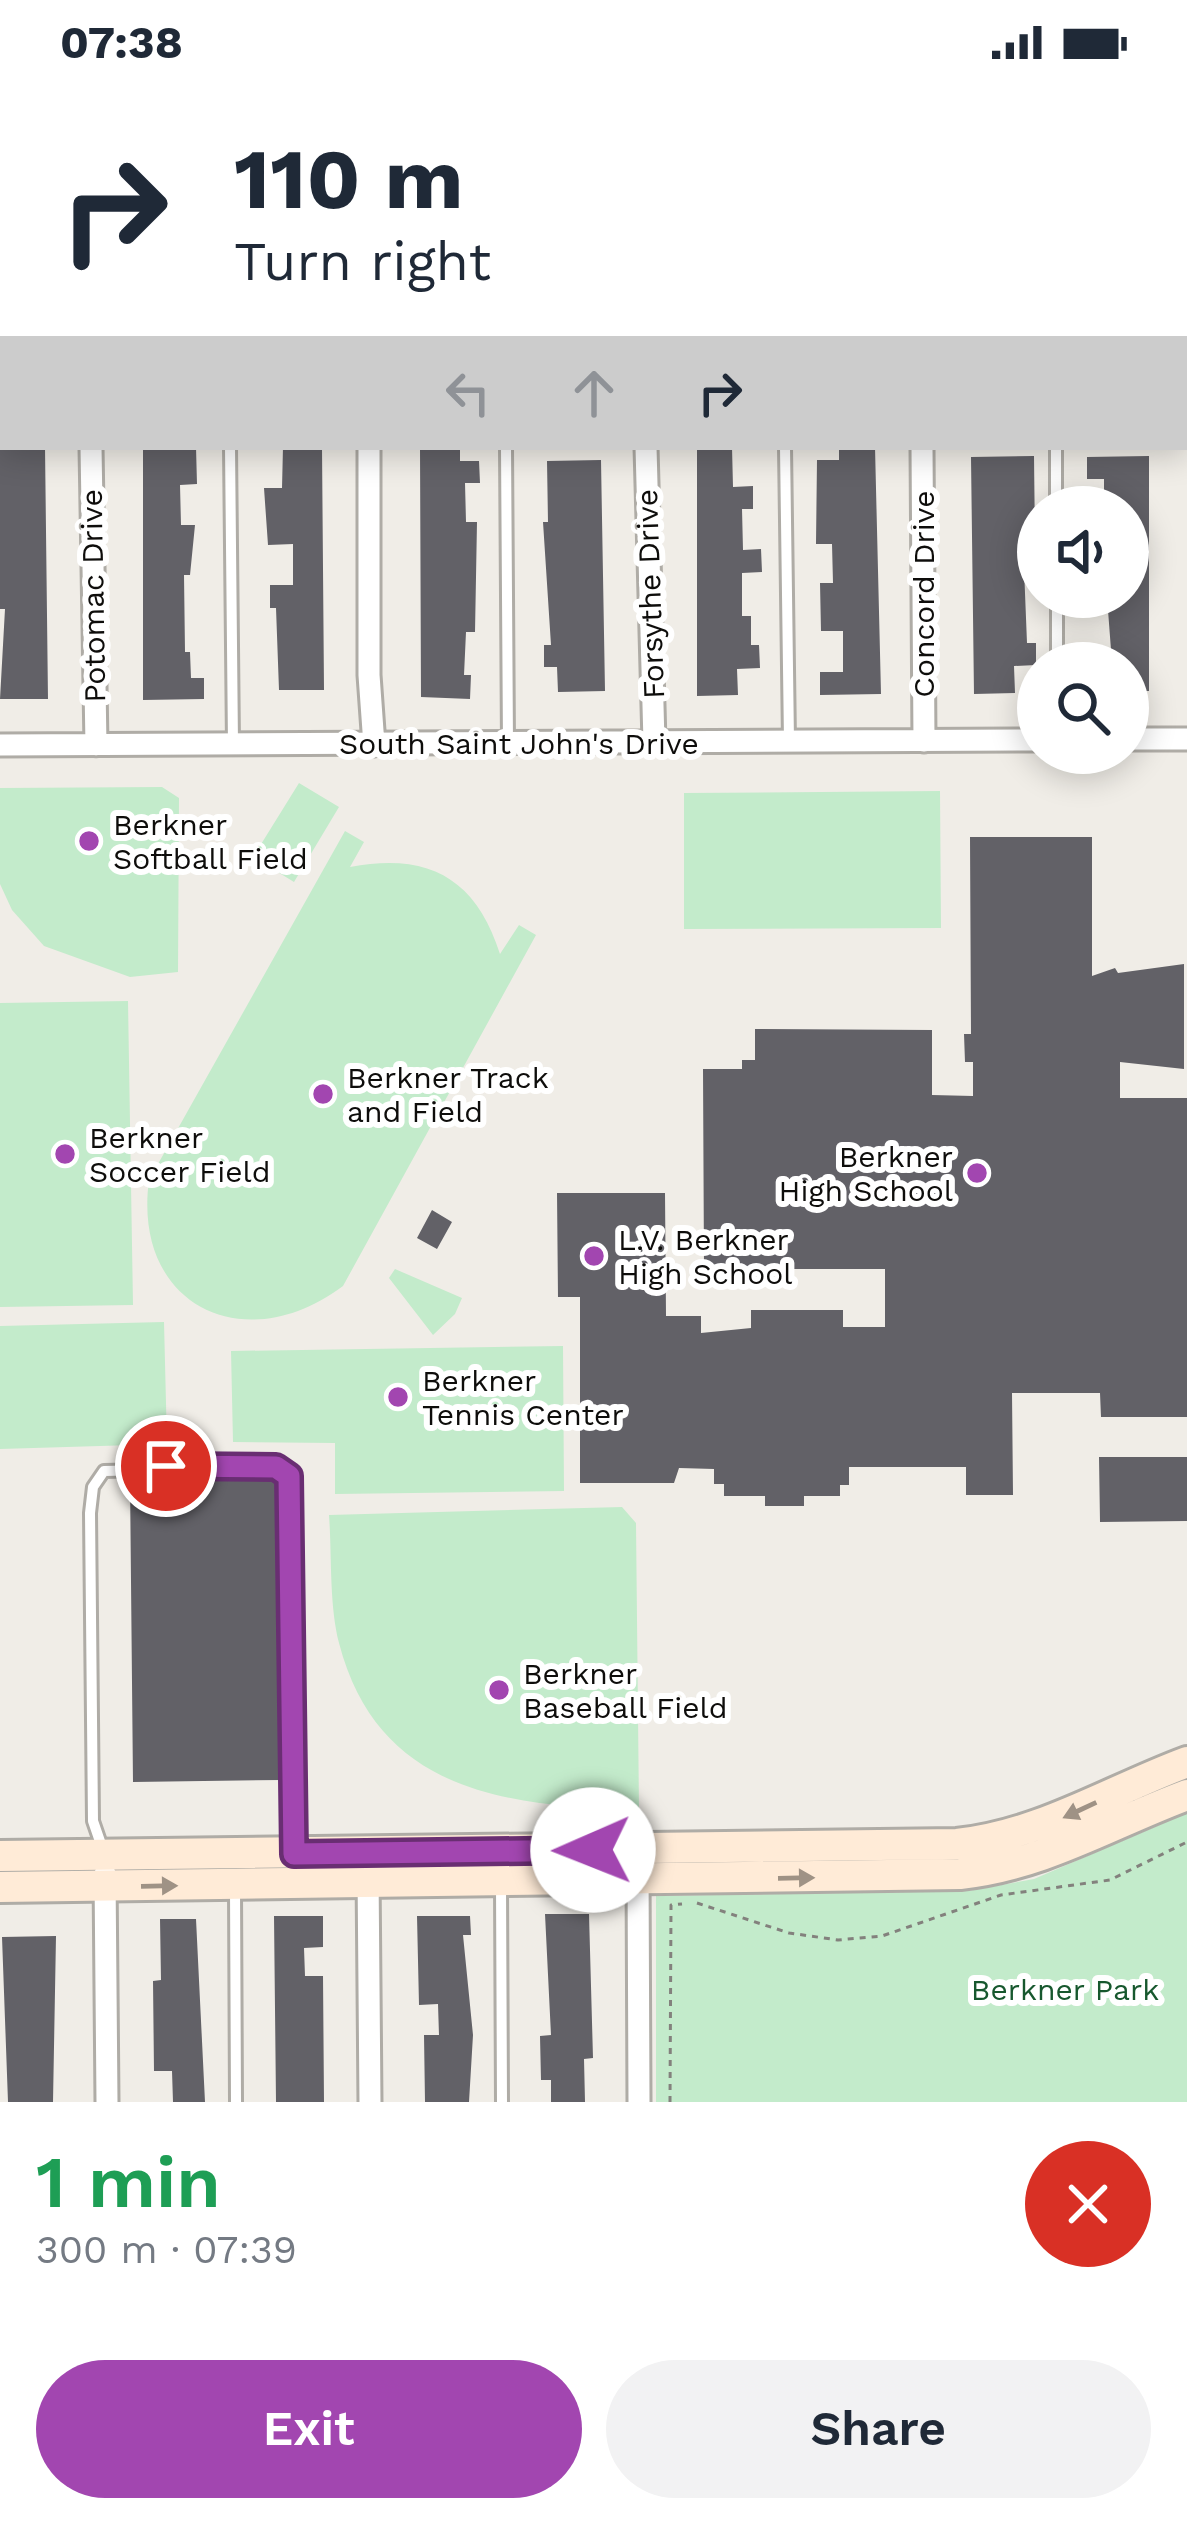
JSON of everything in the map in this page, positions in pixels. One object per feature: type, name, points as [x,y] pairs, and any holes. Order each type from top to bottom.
[{"type":"street","name":"Potomac Drive","points":[[91,450],[96,745]]},
{"type":"street","points":[[369,450],[369,675],[374,745]]},
{"type":"street","name":"Forsythe Drive","points":[[646,450],[654,742]]},
{"type":"street","name":"Concord Drive","points":[[922,450],[924,741]]},
{"type":"street","points":[[1149,739],[1187,739]]},
{"type":"street","name":"South Saint John's Drive","points":[[0,745],[1017,740]]},
{"type":"street","points":[[1033,1844],[1187,1762]]},
{"type":"street","points":[[0,1856],[235,1885],[368,1868],[685,1864],[958,1844],[1033,1844],[1187,1795]]},
{"type":"street","points":[[0,1887],[105,1871],[294,1854],[368,1868],[501,1882],[638,1865]]},
{"type":"street","points":[[638,1865],[639,2102]]},
{"type":"street","points":[[368,1868],[370,2102]]},
{"type":"street","points":[[105,1871],[106,2102]]},
{"type":"lane","points":[[230,450],[233,744]]},
{"type":"lane","points":[[506,450],[508,743]]},
{"type":"lane","points":[[784,450],[789,741]]},
{"type":"lane","points":[[1055,450],[1056,486]]},
{"type":"lane","points":[[105,1871],[93,1821],[90,1513],[93,1487],[104,1471],[129,1466],[276,1467],[289,1476],[294,1854]]},
{"type":"lane","points":[[501,1882],[502,2102]]},
{"type":"lane","points":[[235,1885],[236,2102]]},
{"type":"path","points":[[670,2102],[671,1905],[698,1903],[789,1933],[838,1940],[882,1936],[1000,1894],[1110,1880],[1187,1842]]},
{"type":"green space","points":[[299,783],[339,807],[294,882],[253,857]]},
{"type":"green space","name":"Berkner Softball Field","points":[[162,787],[179,798],[178,972],[130,977],[44,946],[12,910],[0,884],[0,788]]},
{"type":"green space","points":[[940,791],[941,928],[684,929],[684,793]]},
{"type":"green space","points":[[345,831],[364,842],[350,867],[378,863],[425,868],[463,889],[490,928],[500,954],[519,925],[536,935],[343,1286],[306,1308],[269,1318],[234,1318],[203,1308],[177,1288],[158,1260],[148,1224],[149,1180]]},
{"type":"green space","name":"Berkner Soccer Field","points":[[128,1001],[133,1305],[0,1307],[0,1003]]},
{"type":"green space","points":[[395,1269],[462,1298],[455,1314],[433,1335],[389,1278]]},
{"type":"green space","points":[[164,1322],[167,1444],[0,1449],[0,1326]]},
{"type":"green space","name":"Berkner Tennis Center","points":[[563,1346],[564,1491],[335,1494],[335,1443],[233,1442],[231,1351]]},
{"type":"green space","name":"Berkner Baseball Field","points":[[622,1507],[636,1523],[639,1810],[496,1795],[416,1761],[384,1732],[358,1693],[339,1643],[329,1515]]},
{"type":"green space","name":"Berkner Park","points":[[1187,1813],[1187,2102],[656,2102],[656,1896],[968,1891],[1034,1879]]},
{"type":"building","points":[[0,450],[45,450],[48,699],[0,699],[5,609],[0,609]]},
{"type":"building","points":[[143,450],[196,450],[197,484],[180,485],[181,525],[195,525],[190,575],[184,575],[185,652],[190,652],[191,678],[204,678],[204,699],[143,700]]},
{"type":"building","points":[[283,450],[322,450],[324,690],[279,690],[276,608],[270,608],[270,585],[293,585],[293,544],[268,545],[264,488],[282,488]]},
{"type":"building","points":[[420,450],[460,450],[460,461],[479,461],[480,483],[465,483],[466,522],[477,522],[475,632],[466,632],[464,675],[471,675],[470,699],[421,697]]},
{"type":"building","points":[[697,450],[732,450],[733,487],[753,486],[753,509],[742,509],[743,550],[761,549],[762,572],[742,573],[742,616],[751,616],[751,645],[759,645],[760,668],[737,669],[738,695],[697,696]]},
{"type":"building","points":[[839,450],[875,450],[881,694],[820,695],[820,672],[843,672],[843,631],[821,631],[820,583],[833,583],[832,544],[816,544],[817,460],[839,460]]},
{"type":"building","points":[[1034,456],[1034,486],[1017,486],[1017,618],[1026,618],[1027,642],[1017,642],[1015,693],[974,694],[971,457]]},
{"type":"building","points":[[1149,456],[1149,486],[1104,486],[1104,479],[1087,479],[1087,457]]},
{"type":"building","points":[[601,460],[605,691],[558,692],[557,667],[544,667],[544,645],[551,645],[543,522],[548,522],[547,461]]},
{"type":"building","points":[[1109,618],[1149,618],[1149,642],[1110,642]]},
{"type":"building","name":"Berkner High School","points":[[970,837],[1092,837],[1092,976],[1115,968],[1118,973],[1184,964],[1184,1069],[1120,1062],[1120,1098],[1187,1098],[1187,1417],[1101,1417],[1100,1393],[1012,1393],[1013,1495],[966,1495],[966,1467],[849,1467],[849,1485],[840,1485],[840,1496],[804,1496],[804,1506],[765,1506],[765,1496],[724,1496],[724,1484],[714,1484],[714,1469],[679,1468],[674,1483],[580,1483],[580,1297],[558,1297],[557,1193],[665,1193],[666,1316],[701,1316],[701,1333],[751,1328],[751,1310],[843,1310],[843,1327],[885,1327],[885,1269],[704,1269],[703,1069],[742,1069],[742,1060],[755,1060],[755,1029],[932,1030],[932,1095],[973,1096],[973,1062],[965,1062],[964,1034],[971,1034]]},
{"type":"building","points":[[432,1210],[452,1222],[437,1249],[417,1238]]},
{"type":"building","points":[[1099,1457],[1187,1457],[1187,1521],[1100,1522]]},
{"type":"building","points":[[276,1479],[281,1780],[133,1782],[130,1480]]},
{"type":"building","points":[[545,1914],[589,1914],[593,2058],[584,2059],[585,2102],[551,2102],[551,2080],[541,2080],[540,2036],[551,2035]]},
{"type":"building","points":[[274,1916],[323,1916],[323,1947],[304,1948],[305,1976],[323,1976],[324,2102],[276,2102]]},
{"type":"building","points":[[417,1916],[470,1916],[471,1935],[463,1935],[473,2035],[469,2102],[425,2102],[424,2035],[439,2035],[438,2004],[419,2005]]},
{"type":"building","points":[[160,1919],[196,1919],[205,2102],[173,2102],[172,2071],[154,2071],[153,1981],[161,1980]]},
{"type":"building","points":[[56,1936],[53,2102],[8,2102],[2,1937]]},
{"type":"place","name":"Berkner Softball Field","points":[[89,841]]},
{"type":"place","name":"Berkner Track and Field","points":[[323,1094]]},
{"type":"place","name":"Berkner Soccer Field","points":[[65,1154]]},
{"type":"place","name":"Berkner High School","points":[[977,1173]]},
{"type":"place","name":"L.V. Berkner High School","points":[[594,1256]]},
{"type":"place","name":"Berkner Tennis Center","points":[[398,1397]]},
{"type":"place","name":"Berkner Baseball Field","points":[[499,1690]]},
{"type":"route","points":[[166,1466],[276,1467],[289,1476],[293,1491],[294,1854],[593,1850]]}]
